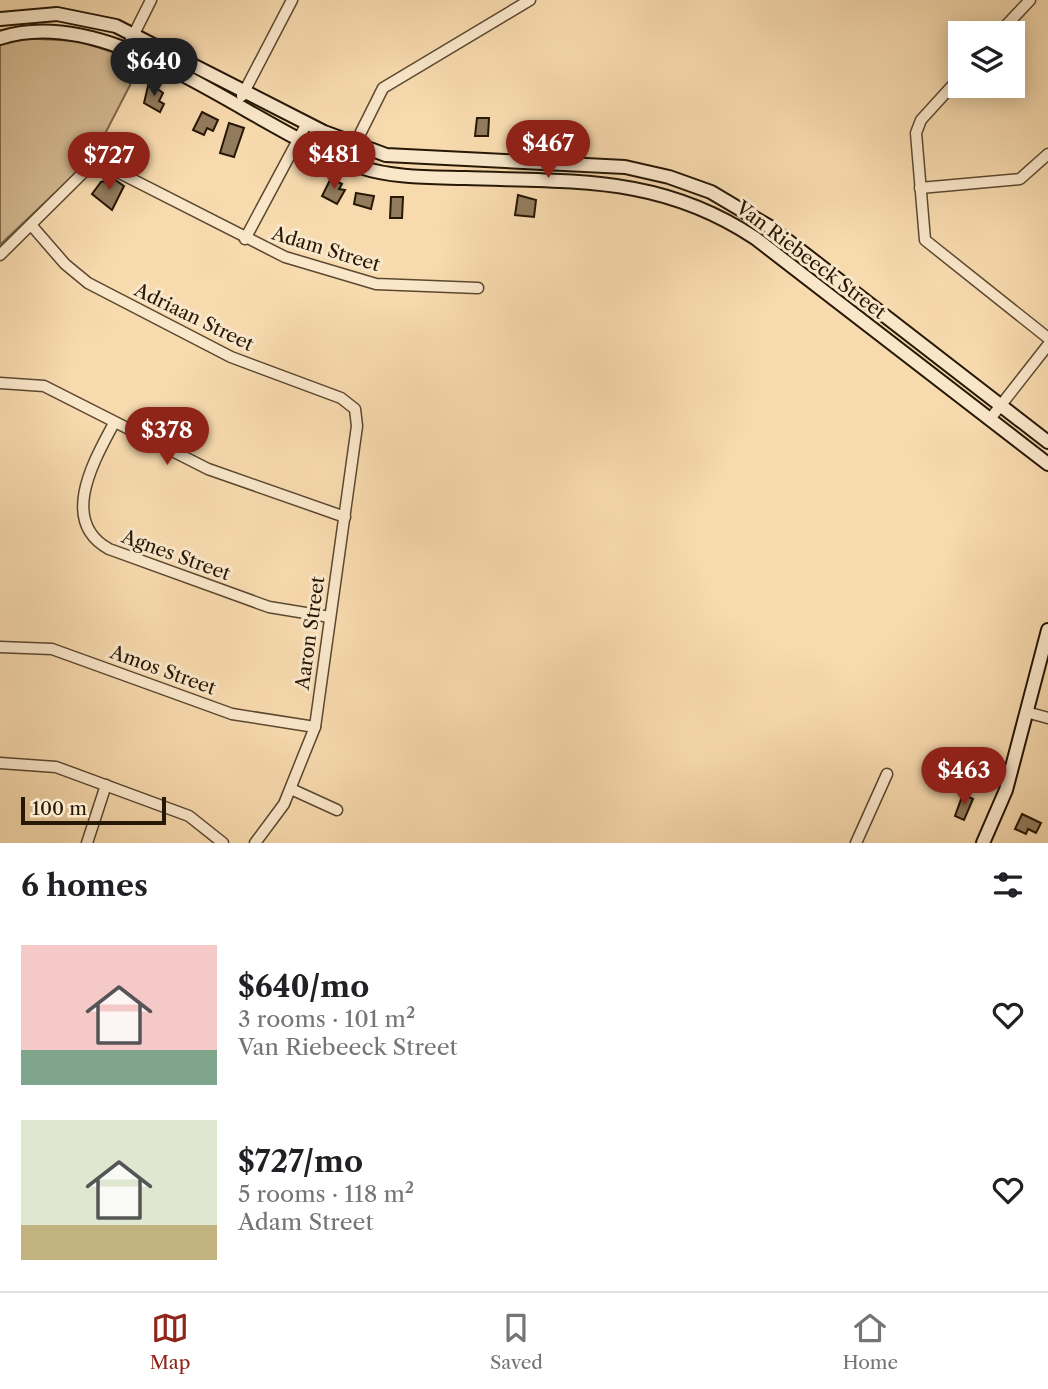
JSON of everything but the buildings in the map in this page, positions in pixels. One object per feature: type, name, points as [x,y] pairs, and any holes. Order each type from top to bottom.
[{"type":"street","points":[[127,48],[151,0]]},
{"type":"street","points":[[237,106],[292,0]]},
{"type":"street","points":[[346,162],[380,92],[389,83],[530,0]]},
{"type":"street","points":[[1010,21],[1030,0]]},
{"type":"street","name":"Van Riebeeck Street","points":[[0,19],[34,14],[72,16],[102,22],[134,33],[354,145],[403,157],[625,167],[669,177],[711,192],[770,227],[1048,442]]},
{"type":"street","name":"Van Riebeeck Street","points":[[0,38],[34,31],[68,32],[97,37],[127,48],[346,162],[384,172],[430,177],[622,185],[661,193],[705,208],[755,238],[1048,464]]},
{"type":"street","points":[[948,91],[917,128],[915,138],[927,243],[1048,338]]},
{"type":"street","points":[[245,239],[307,123]]},
{"type":"street","points":[[920,188],[1020,179],[1048,154]]},
{"type":"street","name":"Adam Street","points":[[32,226],[90,166],[100,163],[285,257],[376,284],[478,288]]},
{"type":"street","points":[[705,208],[711,192]]},
{"type":"street","points":[[0,255],[32,226]]},
{"type":"street","name":"Adriaan Street","points":[[32,226],[65,264],[88,283],[231,357],[341,398],[356,413]]},
{"type":"street","points":[[990,419],[1048,345]]},
{"type":"street","points":[[0,383],[44,386],[208,469],[345,517]]},
{"type":"street","name":"Aaron Street","points":[[255,843],[272,824],[291,789],[315,727],[345,517],[356,413]]},
{"type":"street","name":"Agnes Street","points":[[114,423],[85,482],[86,522],[96,541],[109,549],[258,603],[330,617]]},
{"type":"street","points":[[983,843],[1006,790],[1048,630]]},
{"type":"street","name":"Amos Street","points":[[0,647],[52,649],[232,714],[315,727]]},
{"type":"street","points":[[1026,712],[1048,718]]},
{"type":"street","points":[[0,763],[50,765],[106,785],[189,816],[223,843]]},
{"type":"street","points":[[856,843],[887,774]]},
{"type":"street","points":[[87,843],[106,785]]},
{"type":"street","points":[[291,789],[337,810]]},
{"type":"shaded area","points":[[19,38],[79,41],[142,62],[93,157],[0,245],[0,44]]}]
